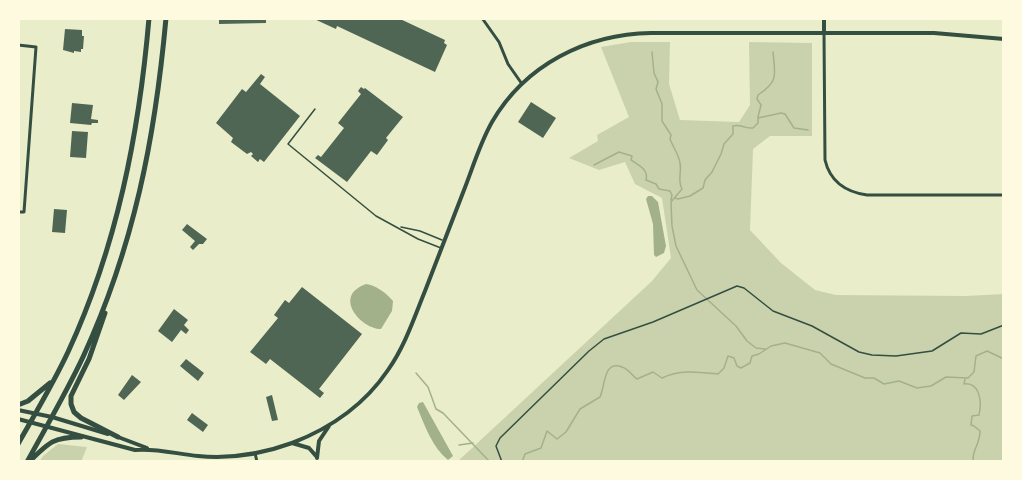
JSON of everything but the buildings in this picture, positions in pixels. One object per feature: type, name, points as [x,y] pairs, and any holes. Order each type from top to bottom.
[{"type":"main road","points":[[18,444],[56,377],[89,300],[122,198],[140,107],[149,18]]},
{"type":"main road","points":[[118,437],[77,415],[72,409],[71,400],[98,333],[128,238],[153,133],[166,18]]},
{"type":"main road","points":[[28,462],[70,384],[94,331],[128,238]]},
{"type":"main road","points":[[18,405],[38,395],[56,377]]},
{"type":"main road","points":[[28,462],[54,440],[64,437],[81,437]]},
{"type":"street","points":[[482,18],[499,42],[508,64],[522,84]]},
{"type":"street","points":[[824,18],[825,160],[831,175],[840,185],[867,195],[1004,195]]},
{"type":"street","points":[[18,419],[135,450],[148,449],[209,456],[255,453],[292,443],[331,424],[357,405],[388,369],[410,330],[492,123],[522,84],[550,61],[591,42],[621,34],[934,33],[1004,39]]},
{"type":"street","points":[[18,45],[36,47],[24,212],[18,212]]},
{"type":"street","points":[[18,410],[52,417],[118,437],[148,449]]},
{"type":"street","points":[[292,443],[309,448],[317,458],[319,441],[331,424]]},
{"type":"street","points":[[255,453],[257,462]]},
{"type":"lane","points":[[315,109],[288,144],[376,216],[400,227],[418,239],[441,248]]},
{"type":"lane","points":[[400,227],[420,231],[444,241]]},
{"type":"path","points":[[502,462],[496,446],[500,438],[598,344],[621,332],[653,322],[737,286],[773,310],[812,326],[859,351],[880,356],[932,351],[962,333],[981,334],[1004,325]]},
{"type":"shaded area","points":[[631,42],[670,42],[669,84],[680,120],[739,122],[750,105],[749,42],[812,43],[812,136],[770,136],[753,149],[750,230],[781,263],[815,290],[836,295],[1004,294],[1004,462],[457,462],[652,281],[671,258],[662,198],[635,184],[625,162],[599,170],[569,158],[598,141],[597,135],[629,117],[601,47]]},
{"type":"shaded area","points":[[652,196],[658,202],[666,246],[664,253],[656,257],[654,255],[653,224],[646,199]]},
{"type":"shaded area","points":[[366,284],[381,290],[393,301],[392,311],[381,329],[365,324],[353,311],[351,296],[356,289]]},
{"type":"shaded area","points":[[423,402],[453,456],[448,460],[433,443],[423,421],[417,407]]},
{"type":"shaded area","points":[[58,444],[87,447],[81,462],[39,462]]},
{"type":"waterway","points":[[652,52],[654,73],[658,82],[656,89],[662,104],[662,121],[671,135],[670,139],[680,167],[682,189],[671,202],[676,246],[697,290],[736,326],[747,341],[756,348],[765,349]]},
{"type":"waterway","points":[[758,117],[761,105],[757,99],[758,95],[769,86],[774,77],[773,52]]},
{"type":"waterway","points":[[675,198],[690,196],[703,188],[724,144],[733,134],[733,126],[753,128],[758,123],[758,118],[781,113],[785,114],[794,128],[808,130]]},
{"type":"waterway","points":[[594,165],[619,152],[632,156],[631,160],[645,171],[646,180],[656,184],[659,189],[670,191],[671,200]]},
{"type":"waterway","points":[[522,462],[525,454],[541,448],[547,431],[557,439],[566,432],[580,409],[600,397],[611,367],[627,369],[637,379],[653,372],[662,378],[683,372],[718,374],[724,368],[728,356],[734,358],[737,366],[741,368],[750,363],[752,356],[771,346],[785,343],[820,353],[831,364],[865,378],[874,378],[884,384],[899,381],[917,388],[931,386],[946,377],[968,378],[974,372],[976,356],[987,351],[1004,359]]},
{"type":"waterway","points":[[416,373],[428,387],[436,409],[443,413],[490,462]]},
{"type":"waterway","points":[[965,379],[964,384],[974,386],[980,399],[979,415],[972,416],[971,425],[980,431],[973,462]]},
{"type":"waterway","points":[[459,445],[473,443]]}]
